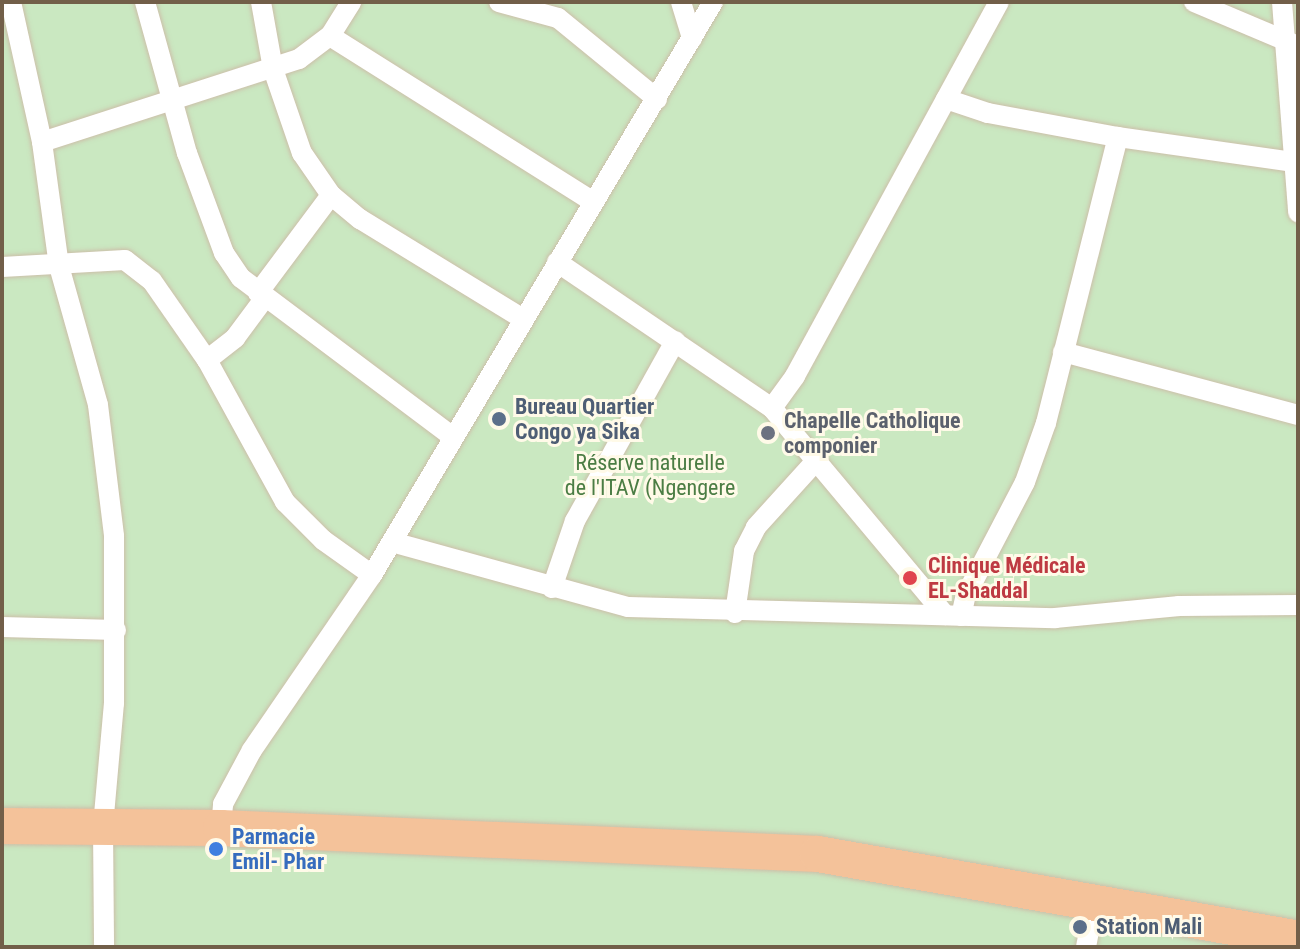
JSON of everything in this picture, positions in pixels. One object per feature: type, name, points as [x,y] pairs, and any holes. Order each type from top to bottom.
[{"type":"highway","points":[[2,826],[221,828],[818,854],[1095,900],[1298,939]]},
{"type":"street","points":[[11,2],[42,142],[59,266],[98,405],[114,536],[116,630],[103,827],[104,947]]},
{"type":"street","points":[[145,2],[170,99],[224,253],[261,296],[453,437]]},
{"type":"street","points":[[261,2],[273,69],[302,153],[331,195],[360,219],[523,319]]},
{"type":"street","points":[[42,142],[299,59],[330,36],[351,2]]},
{"type":"street","points":[[499,2],[558,18],[657,99]]},
{"type":"street","points":[[681,2],[692,38]]},
{"type":"street","points":[[221,828],[223,804],[252,750],[372,575],[713,2]]},
{"type":"street","points":[[772,408],[795,376],[999,2]]},
{"type":"street","points":[[1194,2],[1290,44]]},
{"type":"street","points":[[1282,2],[1290,44],[1293,162],[1298,212]]},
{"type":"street","points":[[330,36],[592,201]]},
{"type":"street","points":[[946,99],[988,113],[1118,137],[1293,162]]},
{"type":"street","points":[[953,616],[1025,482],[1063,352],[1118,137]]},
{"type":"street","points":[[207,360],[235,338],[331,195]]},
{"type":"street","points":[[2,267],[125,260],[152,281],[207,360],[285,502],[323,540],[372,575]]},
{"type":"street","points":[[557,262],[772,408],[814,463],[953,616]]},
{"type":"street","points":[[552,588],[575,521],[675,341]]},
{"type":"street","points":[[1063,352],[1298,415]]},
{"type":"street","points":[[735,613],[744,551],[756,527],[814,463]]},
{"type":"street","points":[[392,542],[628,607],[735,613],[1055,618],[1179,606],[1298,605]]},
{"type":"street","points":[[2,627],[116,630]]},
{"type":"street","points":[[1086,947],[1095,900]]},
{"type":"green space","name":"Réserve naturelle de l'ITAV (Ngengere","points":[[2,2],[1298,2],[1298,947],[2,947]]},
{"type":"place","name":"Bureau Quartier Congo ya Sika","points":[[499,419]]},
{"type":"place","name":"Chapelle Catholique componier","points":[[768,433]]},
{"type":"place","name":"Clinique Médicale EL-Shaddal","points":[[910,578]]},
{"type":"place","name":"Parmacie Emil- Phar","points":[[216,849]]},
{"type":"place","name":"Station Mali","points":[[1080,927]]}]
